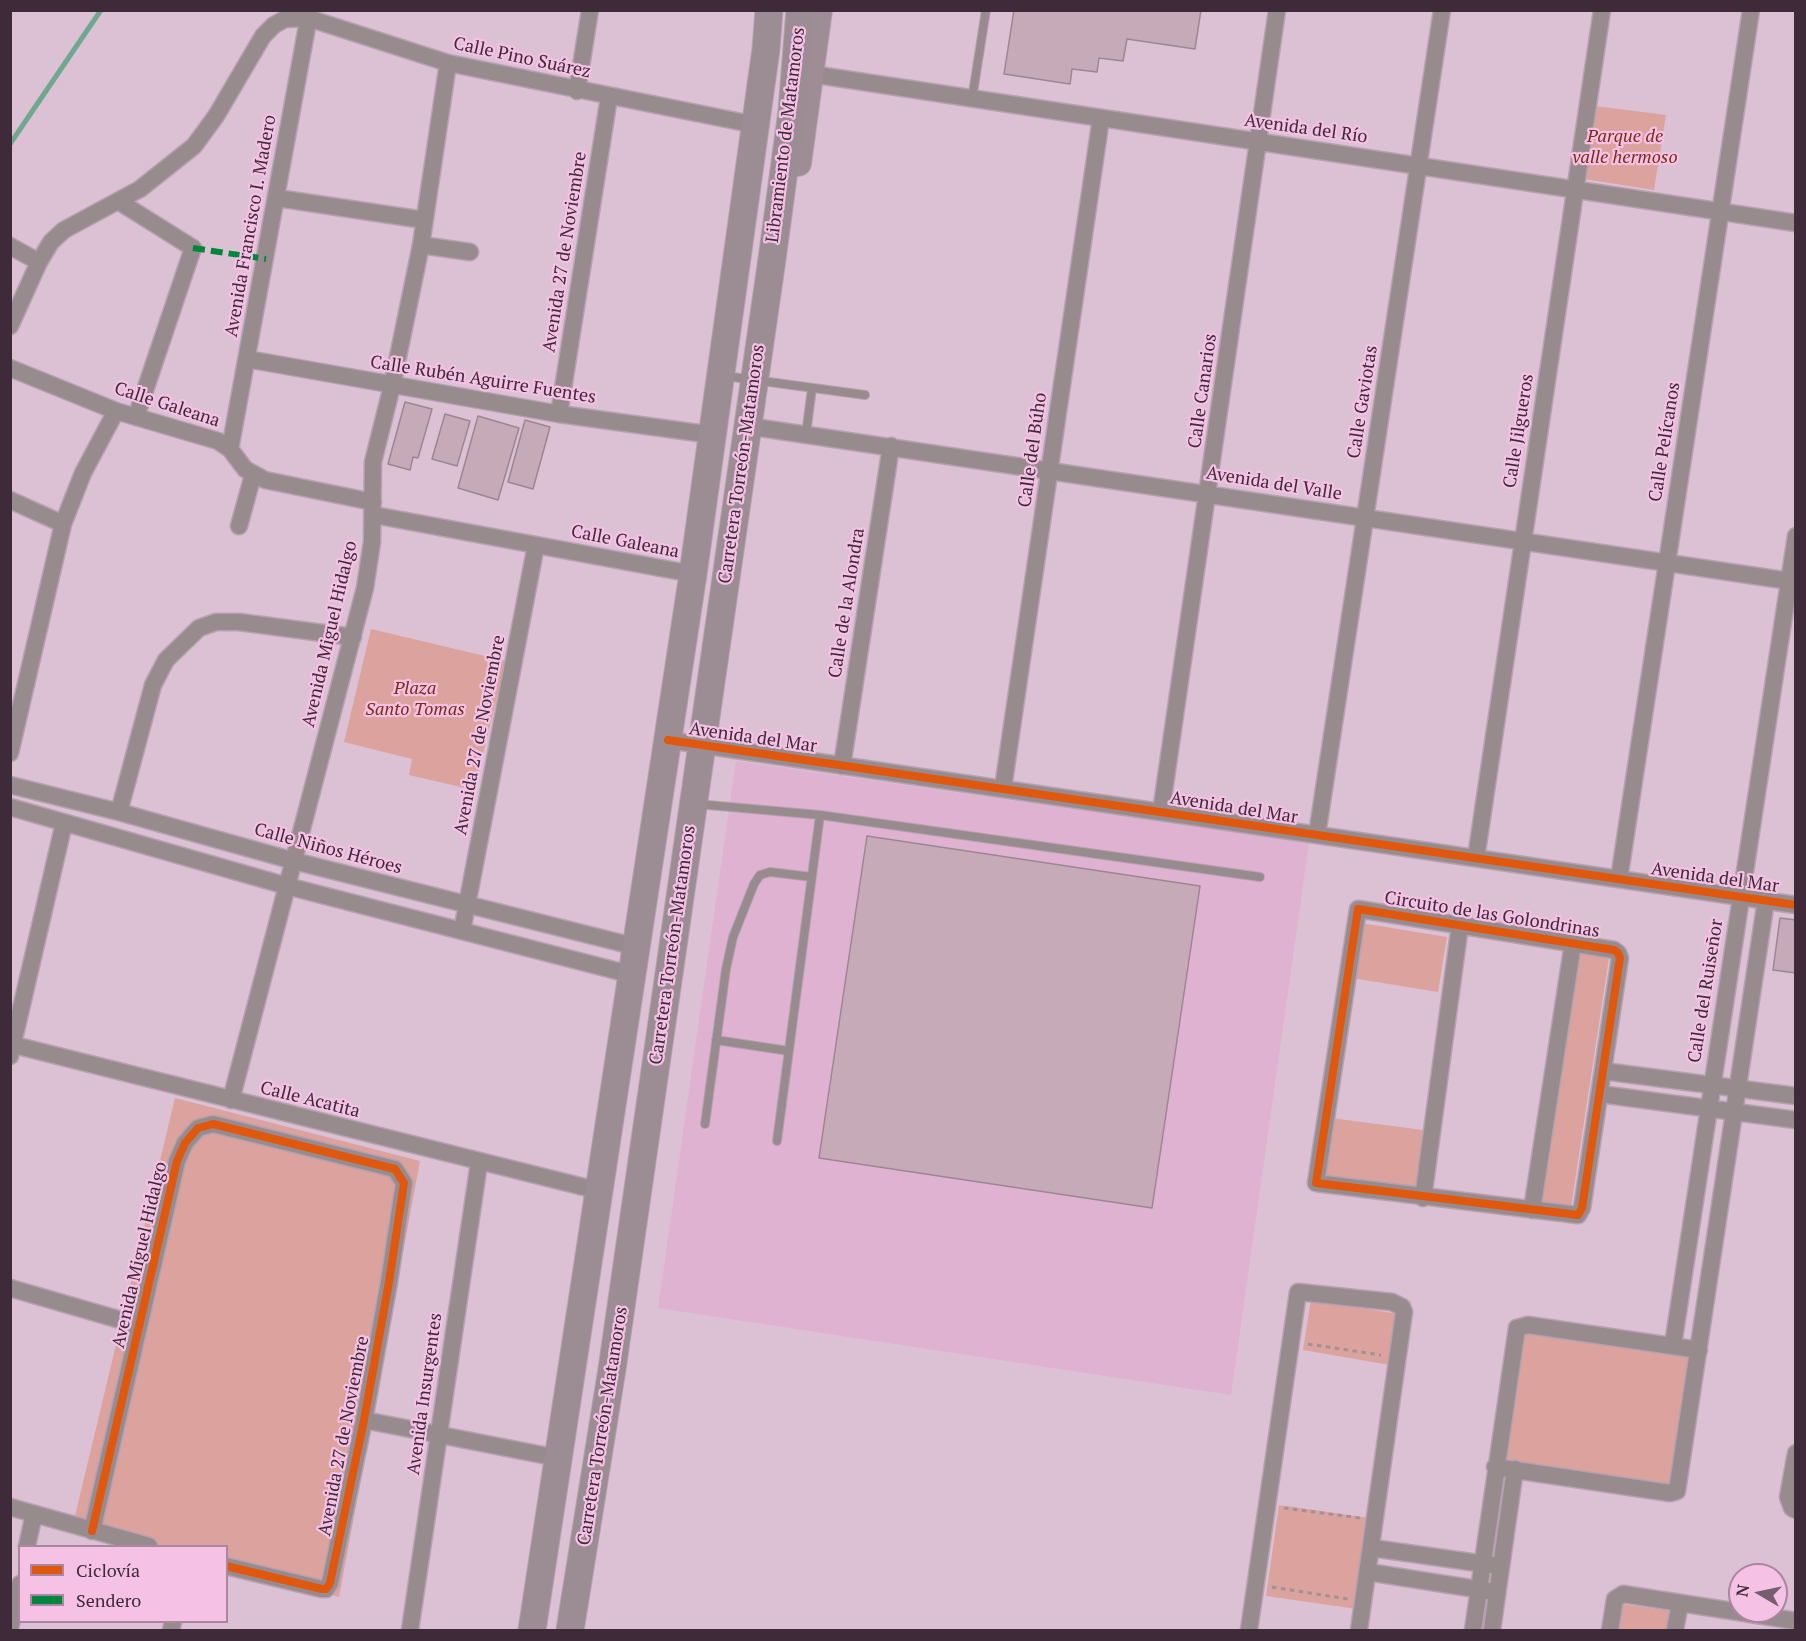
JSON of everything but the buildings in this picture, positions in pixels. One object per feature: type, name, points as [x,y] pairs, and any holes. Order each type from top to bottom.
[{"type":"highway","points":[[532,1630],[722,376],[769,10]]},
{"type":"highway","name":"Libramiento de Matamoros","points":[[772,259],[806,16]]},
{"type":"highway","name":"Carretera Torreón-Matamoros","points":[[570,1630],[612,1369],[772,259]]},
{"type":"main road","points":[[772,259],[797,172],[811,74],[806,16]]},
{"type":"street","points":[[577,91],[590,10]]},
{"type":"street","name":"Calle Canarios","points":[[1161,812],[1277,10]]},
{"type":"street","name":"Calle Gaviotas","points":[[1317,835],[1442,10]]},
{"type":"street","name":"Calle Jilgueros","points":[[1476,858],[1602,10]]},
{"type":"street","name":"Calle Pelícanos","points":[[1618,879],[1751,10]]},
{"type":"street","name":"Calle Pino Suárez","points":[[118,201],[140,189],[194,146],[216,116],[263,36],[274,25],[285,19],[309,14],[448,63],[577,91],[756,125]]},
{"type":"street","name":"Avenida Francisco I. Madero","points":[[230,449],[309,14]]},
{"type":"street","name":"Avenida Miguel Hidalgo","points":[[231,1100],[365,588],[373,508],[373,462],[392,386],[420,245],[448,63]]},
{"type":"street","name":"Avenida del Río","points":[[811,74],[1418,165],[1576,192],[1796,223]]},
{"type":"street","name":"Avenida 27 de Noviembre","points":[[559,414],[609,97]]},
{"type":"street","name":"Calle del Búho","points":[[1003,788],[1101,118]]},
{"type":"street","points":[[277,198],[424,220]]},
{"type":"street","points":[[10,326],[39,262],[51,242],[64,230],[118,201],[193,248],[136,417]]},
{"type":"street","points":[[420,245],[470,252]]},
{"type":"street","points":[[10,246],[39,262]]},
{"type":"street","name":"Calle Rubén Aguirre Fuentes","points":[[247,359],[559,414],[713,435]]},
{"type":"street","name":"Calle Galeana","points":[[10,368],[116,411],[209,438],[230,449],[245,469],[253,475],[279,483],[373,508],[536,545],[693,574]]},
{"type":"street","points":[[10,753],[63,524],[75,489],[116,411]]},
{"type":"street","name":"Avenida del Valle","points":[[747,426],[1050,469],[1792,581]]},
{"type":"street","name":"Calle de la Alondra","points":[[842,766],[891,446]]},
{"type":"street","points":[[239,526],[253,475]]},
{"type":"street","points":[[10,500],[63,524]]},
{"type":"street","name":"Calle del Ruiseñor","points":[[1673,1345],[1740,897],[1792,581],[1796,536]]},
{"type":"street","name":"Avenida 27 de Noviembre","points":[[462,931],[536,545]]},
{"type":"street","points":[[120,812],[153,685],[166,660],[199,628],[216,622],[239,622],[353,637]]},
{"type":"street","name":"Avenida del Mar","points":[[668,740],[1796,904]]},
{"type":"street","name":"Calle Niños Héroes","points":[[10,785],[120,812],[294,861],[637,947]]},
{"type":"street","points":[[10,807],[288,886],[633,975]]},
{"type":"street","points":[[11,1048],[64,823]]},
{"type":"street","points":[[1495,1467],[1674,1493],[1678,1487],[1766,900]]},
{"type":"street","name":"Circuito de las Golondrinas","points":[[1358,909],[1573,943],[1614,950],[1620,958],[1581,1213],[1574,1215],[1423,1198],[1316,1183],[1358,909]]},
{"type":"street","points":[[1423,1198],[1460,926]]},
{"type":"street","points":[[1532,1210],[1573,943]]},
{"type":"street","name":"Calle Acatita","points":[[11,1048],[112,1067],[231,1100],[600,1191]]},
{"type":"street","points":[[1603,1071],[1796,1096]]},
{"type":"street","points":[[1600,1094],[1796,1120]]},
{"type":"street","name":"Avenida Miguel Hidalgo","points":[[92,1531],[177,1161],[185,1143],[198,1128],[213,1124],[395,1169],[404,1183],[389,1282]]},
{"type":"street","name":"Avenida Insurgentes","points":[[410,1630],[479,1163]]},
{"type":"street","name":"Avenida 27 de Noviembre","points":[[228,1566],[322,1589],[326,1588],[332,1576],[389,1282]]},
{"type":"street","points":[[10,1288],[138,1325]]},
{"type":"street","points":[[1249,1630],[1298,1292],[1392,1302],[1402,1307],[1404,1312],[1359,1630]]},
{"type":"street","points":[[1473,1630],[1515,1335],[1521,1326],[1699,1350]]},
{"type":"street","points":[[364,1420],[558,1458]]},
{"type":"street","points":[[1796,1454],[1788,1497],[1792,1508],[1796,1510]]},
{"type":"street","points":[[1492,1630],[1515,1469]]},
{"type":"street","points":[[10,1507],[145,1545]]},
{"type":"street","points":[[27,1545],[34,1514]]},
{"type":"street","points":[[1372,1548],[1502,1566]]},
{"type":"street","points":[[1368,1572],[1498,1592]]},
{"type":"street","points":[[10,1628],[18,1593]]},
{"type":"street","points":[[1610,1630],[1615,1599],[1618,1595],[1790,1624]]},
{"type":"street","points":[[1676,1630],[1680,1604]]},
{"type":"lane","points":[[972,99],[986,10]]},
{"type":"lane","points":[[722,376],[865,395]]},
{"type":"lane","points":[[806,434],[813,388]]},
{"type":"lane","points":[[693,804],[820,816],[1260,877]]},
{"type":"lane","points":[[777,1141],[820,816]]},
{"type":"lane","points":[[705,1124],[729,951],[754,884],[760,875],[770,872],[812,877]]},
{"type":"lane","points":[[716,1040],[789,1051]]},
{"type":"path","points":[[1291,1342],[1398,1357]]},
{"type":"path","points":[[1267,1505],[1376,1520]]},
{"type":"path","points":[[1255,1585],[1364,1601]]},
{"type":"shaded area","points":[[736,761],[1309,843],[1231,1395],[658,1308]]},
{"type":"green space","name":"Parque de valle hermoso","points":[[1595,106],[1666,115],[1654,190],[1584,179]]},
{"type":"green space","name":"Plaza Santo Tomas","points":[[371,629],[506,661],[474,790],[409,775],[412,759],[344,742]]},
{"type":"green space","points":[[1361,923],[1447,937],[1438,992],[1352,978]]},
{"type":"green space","points":[[1576,953],[1609,958],[1571,1207],[1541,1203]]},
{"type":"green space","points":[[175,1098],[420,1161],[339,1597],[228,1564],[228,1545],[159,1545],[82,1525],[83,1519],[75,1516]]},
{"type":"green space","points":[[1331,1118],[1423,1130],[1416,1187],[1323,1175]]},
{"type":"green space","points":[[1311,1300],[1398,1314],[1390,1365],[1303,1350]]},
{"type":"green space","points":[[1520,1329],[1690,1355],[1670,1486],[1501,1460]]},
{"type":"green space","points":[[1279,1505],[1370,1518],[1357,1609],[1266,1596]]},
{"type":"green space","points":[[1621,1604],[1671,1611],[1668,1630],[1617,1630]]},
{"type":"waterway","points":[[10,144],[101,10]]},
{"type":"marked path","points":[[193,248],[266,259]]},
{"type":"cycle path","points":[[668,740],[1796,905]]},
{"type":"cycle path","points":[[1358,909],[1614,950],[1618,953],[1620,958],[1582,1208],[1578,1215],[1316,1183],[1358,909]]},
{"type":"cycle path","points":[[92,1531],[177,1161],[185,1143],[198,1128],[213,1124],[395,1169],[404,1183],[389,1282],[364,1420],[330,1583],[326,1589],[322,1589],[228,1566]]}]
